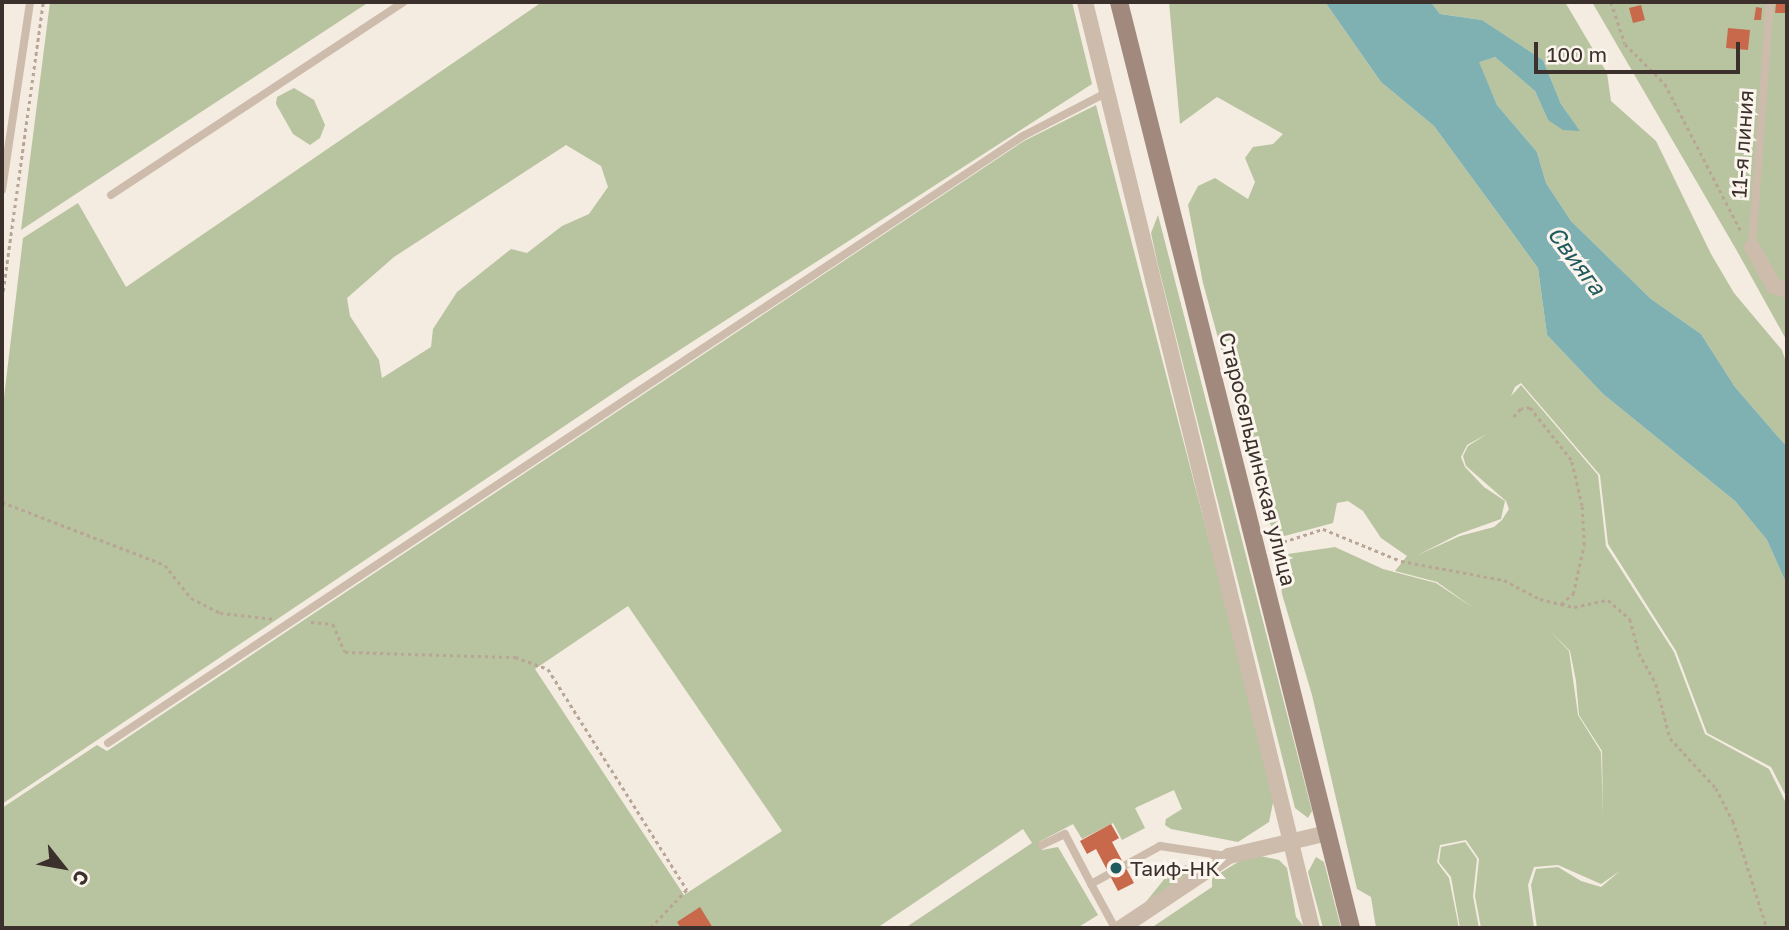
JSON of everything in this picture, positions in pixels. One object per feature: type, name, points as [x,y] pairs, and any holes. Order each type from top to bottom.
[{"type":"main road","name":"Старосельдинская улица","points":[[1119,2],[1351,928]]},
{"type":"street","points":[[1085,2],[1312,928]]},
{"type":"street","points":[[1752,247],[1774,286],[1787,290]]},
{"type":"street","points":[[1121,928],[1229,856],[1291,839],[1328,833]]},
{"type":"lane","points":[[2,190],[30,2]]},
{"type":"lane","points":[[111,195],[404,2]]},
{"type":"lane","name":"11-я линия","points":[[1752,247],[1770,2]]},
{"type":"lane","points":[[108,743],[288,620],[1023,136],[1108,92]]},
{"type":"lane","points":[[1042,845],[1065,834],[1115,928]]},
{"type":"lane","points":[[1091,884],[1160,846],[1229,856]]},
{"type":"path","points":[[2,298],[43,2]]},
{"type":"path","points":[[1611,2],[1625,44],[1665,84],[1689,138],[1752,247]]},
{"type":"path","points":[[1512,418],[1521,409],[1530,408],[1571,460],[1582,506],[1584,545],[1573,594],[1561,604]]},
{"type":"path","points":[[2,502],[165,565],[191,598],[220,613],[333,624],[345,652],[515,657],[548,669],[687,890],[651,928]]},
{"type":"path","points":[[1257,549],[1323,529],[1401,561],[1504,580],[1540,599],[1574,607],[1608,600],[1630,619],[1639,653],[1656,684],[1670,738],[1716,788],[1733,821],[1768,928]]},
{"type":"green space","points":[[50,2],[369,2],[21,230]]},
{"type":"green space","points":[[542,2],[1072,2],[1092,84],[630,382],[2,804],[2,414],[23,238],[78,203],[126,287]],"holes":[[[566,145],[601,166],[608,187],[589,214],[562,226],[527,253],[511,249],[457,292],[433,329],[431,347],[382,378],[379,360],[350,316],[347,298],[394,257]]]},
{"type":"green space","points":[[1169,2],[1325,2],[1381,82],[1434,126],[1538,268],[1547,335],[1603,394],[1735,501],[1767,540],[1787,585],[1787,798],[1771,767],[1707,733],[1676,651],[1608,544],[1600,475],[1521,383],[1515,387],[1511,396],[1521,385],[1598,475],[1606,546],[1674,652],[1705,734],[1769,769],[1787,805],[1787,928],[1537,928],[1531,885],[1536,869],[1558,867],[1581,881],[1601,887],[1620,871],[1601,884],[1558,865],[1534,867],[1528,885],[1534,928],[1481,928],[1475,896],[1479,859],[1466,840],[1440,845],[1437,862],[1449,878],[1459,928],[1376,928],[1371,897],[1357,889],[1312,695],[1282,594],[1279,565],[1288,554],[1335,547],[1383,569],[1436,583],[1475,609],[1437,582],[1395,571],[1407,556],[1381,538],[1363,511],[1348,501],[1337,503],[1333,523],[1277,538],[1267,517],[1203,283],[1188,205],[1198,186],[1215,178],[1248,199],[1255,182],[1245,158],[1253,147],[1273,144],[1283,134],[1217,97],[1180,124]],"holes":[[[1487,434],[1468,446],[1463,456],[1466,466],[1506,501],[1509,509],[1502,520],[1494,527],[1460,536],[1418,555],[1459,534],[1501,519],[1505,501],[1484,487],[1465,467],[1461,457],[1467,445]],[[1550,631],[1570,651],[1579,715],[1602,751],[1603,815],[1601,752],[1578,715],[1569,651]]]},
{"type":"green space","points":[[1431,2],[1565,2],[1607,73],[1611,101],[1656,141],[1711,254],[1734,293],[1782,350],[1787,365],[1787,447],[1735,387],[1701,334],[1651,299],[1571,221],[1546,183],[1537,152],[1497,105],[1478,61],[1495,57],[1535,91],[1548,120],[1579,130],[1561,104],[1543,60],[1482,20],[1440,14]]},
{"type":"green space","points":[[1592,2],[1787,2],[1787,341],[1737,251]]},
{"type":"green space","points":[[294,88],[314,100],[325,125],[320,138],[310,145],[293,134],[276,104],[277,97]]},
{"type":"green space","points":[[1096,105],[1261,740],[1274,798],[1269,822],[1238,842],[1171,829],[1165,825],[1166,819],[1182,809],[1174,790],[1135,808],[1145,828],[1122,840],[1113,823],[1082,839],[1073,824],[1039,842],[1042,850],[1058,847],[1098,915],[1077,928],[905,928],[1032,843],[1023,829],[877,928],[2,928],[2,808],[97,745],[107,751],[1024,141]],"holes":[[[628,606],[782,831],[684,895],[535,669]]]},
{"type":"green space","points":[[1158,215],[1312,811],[1308,818],[1295,808],[1157,261],[1151,233]]},
{"type":"green space","points":[[1465,842],[1477,859],[1473,896],[1479,928],[1460,928],[1451,877],[1439,862],[1441,847]]},
{"type":"green space","points":[[1251,854],[1279,860],[1287,868],[1296,917],[1305,928],[1151,928],[1212,887],[1212,878]]},
{"type":"green space","points":[[1316,857],[1324,862],[1341,928],[1323,928],[1308,872]]},
{"type":"green space","points":[[1186,865],[1192,871],[1145,903],[1166,877]]},
{"type":"water","name":"Свияга","points":[[1325,2],[1431,2],[1440,14],[1482,20],[1543,60],[1561,104],[1580,131],[1563,130],[1548,120],[1535,91],[1495,57],[1479,62],[1497,105],[1537,152],[1546,183],[1571,221],[1651,299],[1701,334],[1735,387],[1787,447],[1787,585],[1767,540],[1735,501],[1603,394],[1547,335],[1538,268],[1434,126],[1381,82]]},
{"type":"building","points":[[1776,4],[1787,4],[1787,13],[1775,13]]},
{"type":"building","points":[[1641,5],[1645,20],[1633,23],[1629,8]]},
{"type":"building","points":[[1756,7],[1762,8],[1761,20],[1754,20]]},
{"type":"building","points":[[1728,28],[1750,30],[1748,50],[1726,48]]},
{"type":"building","points":[[1744,182],[1748,186],[1744,190],[1740,186]]},
{"type":"building","name":"Таиф-НК","points":[[1111,824],[1119,838],[1112,842],[1134,883],[1118,891],[1096,849],[1087,854],[1080,841]]},
{"type":"building","points":[[700,907],[713,928],[681,928],[677,922]]},
{"type":"place","name":"Таиф-НК","points":[[1116,868]]}]
